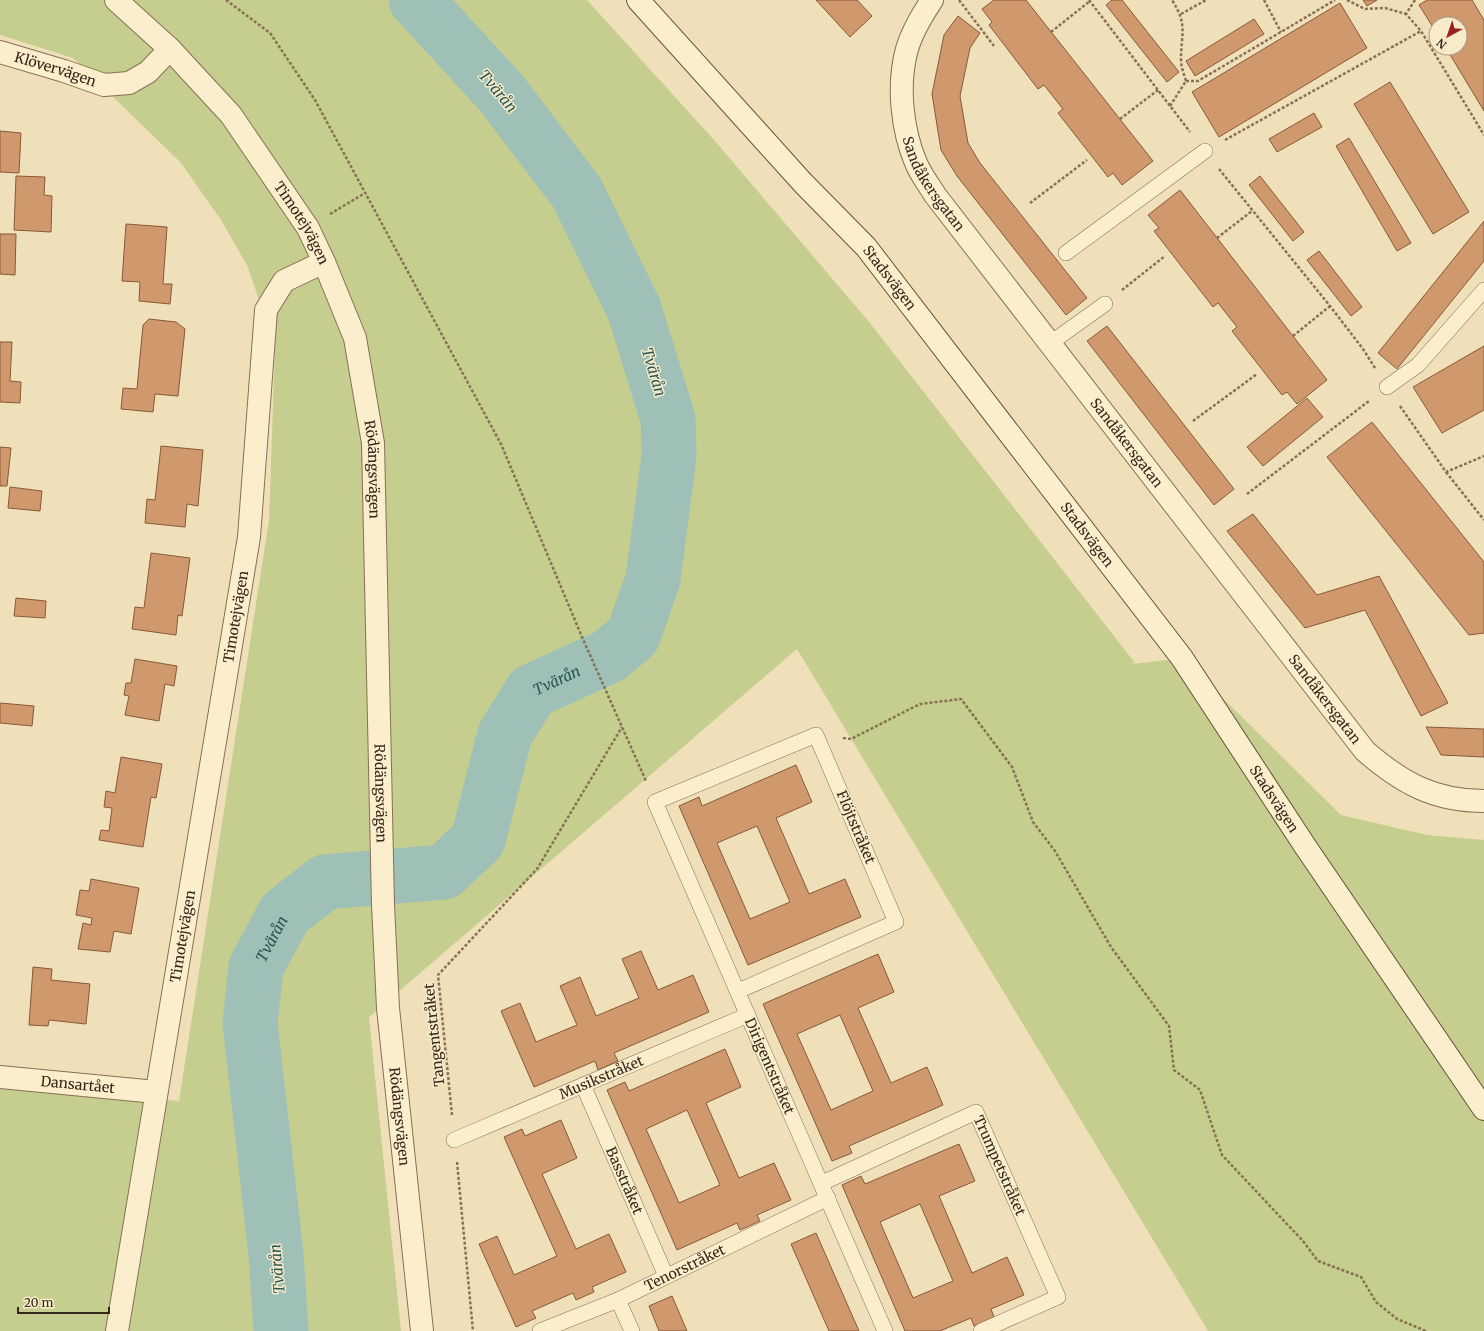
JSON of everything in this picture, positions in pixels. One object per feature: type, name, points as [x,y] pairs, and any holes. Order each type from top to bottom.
[{"type":"street","name":"Timotejvägen","points":[[116,0],[170,49],[231,115],[308,228],[324,262],[284,281],[266,310],[249,538],[117,1331]]},
{"type":"street","name":"Stadsvägen","points":[[638,0],[803,183],[866,247],[1177,651],[1310,852],[1484,1109]]},
{"type":"street","name":"Sandåkersgatan","points":[[932,0],[922,16],[907,49],[901,96],[906,130],[916,164],[935,195],[1365,751],[1390,773],[1417,788],[1450,798],[1484,801]]},
{"type":"street","name":"Klövervägen","points":[[0,52],[64,71],[104,85],[129,83],[148,72],[170,49]]},
{"type":"street","name":"Rödängsvägen","points":[[324,262],[355,338],[373,443],[383,905],[388,1008],[422,1331]]},
{"type":"street","name":"Dansartået","points":[[0,1077],[156,1092]]},
{"type":"lane","points":[[1066,252],[1205,151]]},
{"type":"lane","points":[[1387,388],[1418,365],[1484,290]]},
{"type":"lane","points":[[1049,344],[1105,304]]},
{"type":"lane","points":[[655,802],[816,735]]},
{"type":"lane","name":"Flöjtstråket","points":[[738,991],[896,922],[816,735]]},
{"type":"lane","name":"Dirigentstråket","points":[[655,802],[822,1183],[885,1331]]},
{"type":"lane","name":"Musikstråket","points":[[454,1140],[748,1015]]},
{"type":"lane","name":"Basstråket","points":[[583,1085],[666,1276]]},
{"type":"lane","name":"Trumpetstråket","points":[[822,1183],[976,1112],[1058,1297],[981,1331]]},
{"type":"lane","name":"Tenorstråket","points":[[540,1331],[618,1300],[828,1198]]},
{"type":"lane","points":[[618,1300],[632,1331]]},
{"type":"path","points":[[226,0],[270,33],[315,100],[501,444],[608,698],[655,802]]},
{"type":"path","points":[[958,0],[994,46]]},
{"type":"path","points":[[1170,106],[1186,81],[1181,62],[1183,31],[1181,14],[1172,0]]},
{"type":"path","points":[[1181,14],[1206,0]]},
{"type":"path","points":[[1264,0],[1282,32]]},
{"type":"path","points":[[1186,81],[1198,81],[1335,0]]},
{"type":"path","points":[[1347,0],[1364,9],[1384,8],[1406,14],[1421,31],[1484,135]]},
{"type":"path","points":[[1406,14],[1415,0]]},
{"type":"path","points":[[1051,32],[1090,1],[1252,211],[1330,306],[1363,350],[1387,388],[1446,472],[1484,520]]},
{"type":"path","points":[[1205,151],[1421,31]]},
{"type":"path","points":[[1120,119],[1158,90]]},
{"type":"path","points":[[1030,204],[1087,160]]},
{"type":"path","points":[[308,228],[365,192]]},
{"type":"path","points":[[1217,238],[1252,211]]},
{"type":"path","points":[[1105,304],[1165,256]]},
{"type":"path","points":[[1293,336],[1330,306]]},
{"type":"path","points":[[1193,421],[1257,374]]},
{"type":"path","points":[[1247,494],[1387,388]]},
{"type":"path","points":[[1446,472],[1484,456]]},
{"type":"path","points":[[816,735],[851,738],[920,704],[961,699],[1012,767],[1033,822],[1055,851],[1111,947],[1169,1026],[1174,1070],[1200,1090],[1222,1156],[1303,1241],[1318,1261],[1361,1277],[1376,1302],[1397,1318],[1426,1331]]},
{"type":"path","name":"Tangentstråket","points":[[473,1331],[438,975],[537,869],[622,727]]},
{"type":"green space","points":[[0,0],[587,0],[715,141],[870,323],[1135,663],[1125,665],[1182,658],[1341,815],[1427,835],[1484,840],[1484,1331],[1208,1331],[797,649],[369,1017],[401,1331],[0,1331],[0,1086],[179,1101],[269,520],[275,346],[247,265],[221,220],[181,163],[73,58],[0,35]]},
{"type":"building","points":[[816,0],[857,0],[872,16],[850,37]]},
{"type":"building","points":[[994,0],[1026,0],[1153,161],[1122,185],[1113,173],[1108,177],[1058,113],[1063,109],[1044,85],[1038,89],[989,25],[992,22],[982,9]]},
{"type":"building","points":[[1112,0],[1122,0],[1179,72],[1167,82],[1106,5]]},
{"type":"building","points":[[1363,0],[1377,0],[1367,6]]},
{"type":"building","points":[[1427,0],[1472,0],[1484,20],[1484,111],[1451,56],[1468,56],[1468,16],[1428,16],[1428,19],[1419,5]]},
{"type":"building","points":[[1340,3],[1367,48],[1219,137],[1192,92]]},
{"type":"building","points":[[958,16],[980,33],[970,48],[960,96],[968,143],[980,163],[1087,298],[1066,315],[957,176],[941,150],[932,94],[944,35]]},
{"type":"building","points":[[1254,19],[1264,34],[1195,76],[1186,61]]},
{"type":"building","points":[[1390,82],[1469,212],[1433,234],[1354,104]]},
{"type":"building","points":[[1314,113],[1322,127],[1277,152],[1269,139]]},
{"type":"building","points":[[0,131],[21,133],[19,173],[0,172]]},
{"type":"building","points":[[1349,138],[1411,243],[1397,251],[1336,146]]},
{"type":"building","points":[[16,176],[45,177],[44,195],[52,196],[51,232],[14,230]]},
{"type":"building","points":[[1260,176],[1304,232],[1293,241],[1249,185]]},
{"type":"building","points":[[1180,190],[1327,380],[1297,404],[1287,392],[1282,395],[1232,331],[1237,327],[1218,303],[1213,307],[1154,231],[1159,228],[1148,215]]},
{"type":"building","points":[[1484,221],[1484,261],[1397,369],[1378,353]]},
{"type":"building","points":[[126,224],[167,227],[163,284],[172,284],[170,304],[139,301],[140,282],[122,281]]},
{"type":"building","points":[[0,234],[16,234],[15,275],[0,274]]},
{"type":"building","points":[[1319,251],[1362,307],[1351,316],[1307,260]]},
{"type":"building","points":[[149,319],[176,322],[185,329],[178,396],[155,394],[153,412],[121,409],[123,388],[137,389],[143,325]]},
{"type":"building","points":[[1107,326],[1234,489],[1214,505],[1087,341]]},
{"type":"building","points":[[0,342],[12,342],[10,381],[21,382],[20,403],[0,402]]},
{"type":"building","points":[[1484,346],[1484,410],[1442,433],[1413,387]]},
{"type":"building","points":[[1307,398],[1323,417],[1263,466],[1247,447]]},
{"type":"building","points":[[1372,422],[1484,562],[1484,633],[1469,635],[1327,457]]},
{"type":"building","points":[[161,446],[203,450],[198,506],[187,504],[185,527],[145,523],[147,499],[155,500]]},
{"type":"building","points":[[0,447],[11,448],[7,486],[0,486]]},
{"type":"building","points":[[10,487],[42,491],[40,511],[8,508]]},
{"type":"building","points":[[1253,514],[1317,595],[1379,576],[1448,703],[1421,716],[1365,610],[1305,628],[1227,531]]},
{"type":"building","points":[[151,553],[190,558],[182,616],[178,615],[176,635],[132,629],[135,607],[144,608]]},
{"type":"building","points":[[16,598],[46,601],[45,618],[14,616]]},
{"type":"building","points":[[135,659],[177,666],[174,686],[165,684],[159,721],[125,715],[129,696],[124,695],[126,683],[131,683]]},
{"type":"building","points":[[0,703],[34,706],[32,726],[0,723]]},
{"type":"building","points":[[1426,727],[1484,729],[1484,757],[1441,755]]},
{"type":"building","points":[[121,757],[162,764],[156,798],[151,797],[143,847],[99,840],[101,830],[109,831],[112,808],[104,807],[106,791],[115,793]]},
{"type":"building","points":[[796,765],[812,802],[776,818],[809,894],[845,879],[861,917],[748,965],[679,806],[699,797],[702,806]],"holes":[[[757,826],[790,902],[750,919],[717,843]]]},
{"type":"building","points":[[91,879],[139,888],[131,934],[114,931],[110,952],[78,949],[83,923],[91,925],[92,918],[76,915],[80,890],[89,891]]},
{"type":"building","points":[[641,951],[658,990],[693,975],[709,1012],[614,1053],[618,1061],[598,1070],[595,1061],[534,1087],[501,1011],[520,1003],[536,1042],[577,1025],[560,986],[580,977],[596,1016],[639,998],[622,959]]},
{"type":"building","points":[[878,954],[894,992],[858,1008],[891,1083],[927,1067],[943,1105],[849,1146],[852,1153],[832,1161],[763,1004]],"holes":[[[840,1015],[873,1091],[831,1110],[797,1034]]]},
{"type":"building","points":[[33,967],[52,969],[51,980],[90,984],[86,1024],[49,1020],[48,1026],[29,1025]]},
{"type":"building","points":[[725,1049],[741,1087],[706,1103],[739,1178],[774,1163],[791,1200],[757,1215],[760,1221],[740,1230],[737,1223],[677,1250],[607,1090],[625,1082],[629,1091]],"holes":[[[687,1110],[720,1185],[679,1203],[646,1129]]]},
{"type":"building","points":[[561,1120],[577,1158],[542,1174],[576,1249],[609,1234],[626,1272],[592,1287],[594,1292],[576,1300],[573,1293],[532,1311],[536,1318],[516,1327],[479,1244],[497,1236],[514,1275],[557,1256],[504,1137],[522,1129],[525,1136]]},
{"type":"building","points":[[959,1144],[975,1181],[939,1196],[972,1273],[1007,1257],[1024,1295],[991,1309],[994,1317],[974,1326],[971,1318],[940,1331],[905,1331],[842,1185],[861,1176],[865,1184]],"holes":[[[920,1204],[953,1281],[913,1298],[880,1222]]]},
{"type":"building","points":[[816,1233],[859,1331],[829,1331],[791,1244]]},
{"type":"building","points":[[672,1296],[687,1331],[659,1331],[649,1306]]},
{"type":"waterway","name":"Tvärån","points":[[281,1331],[276,1254],[250,1023],[256,967],[285,913],[325,882],[444,872],[478,840],[505,734],[532,691],[609,656],[633,636],[653,579],[669,456],[668,419],[634,309],[577,193],[503,95],[416,0]]}]
